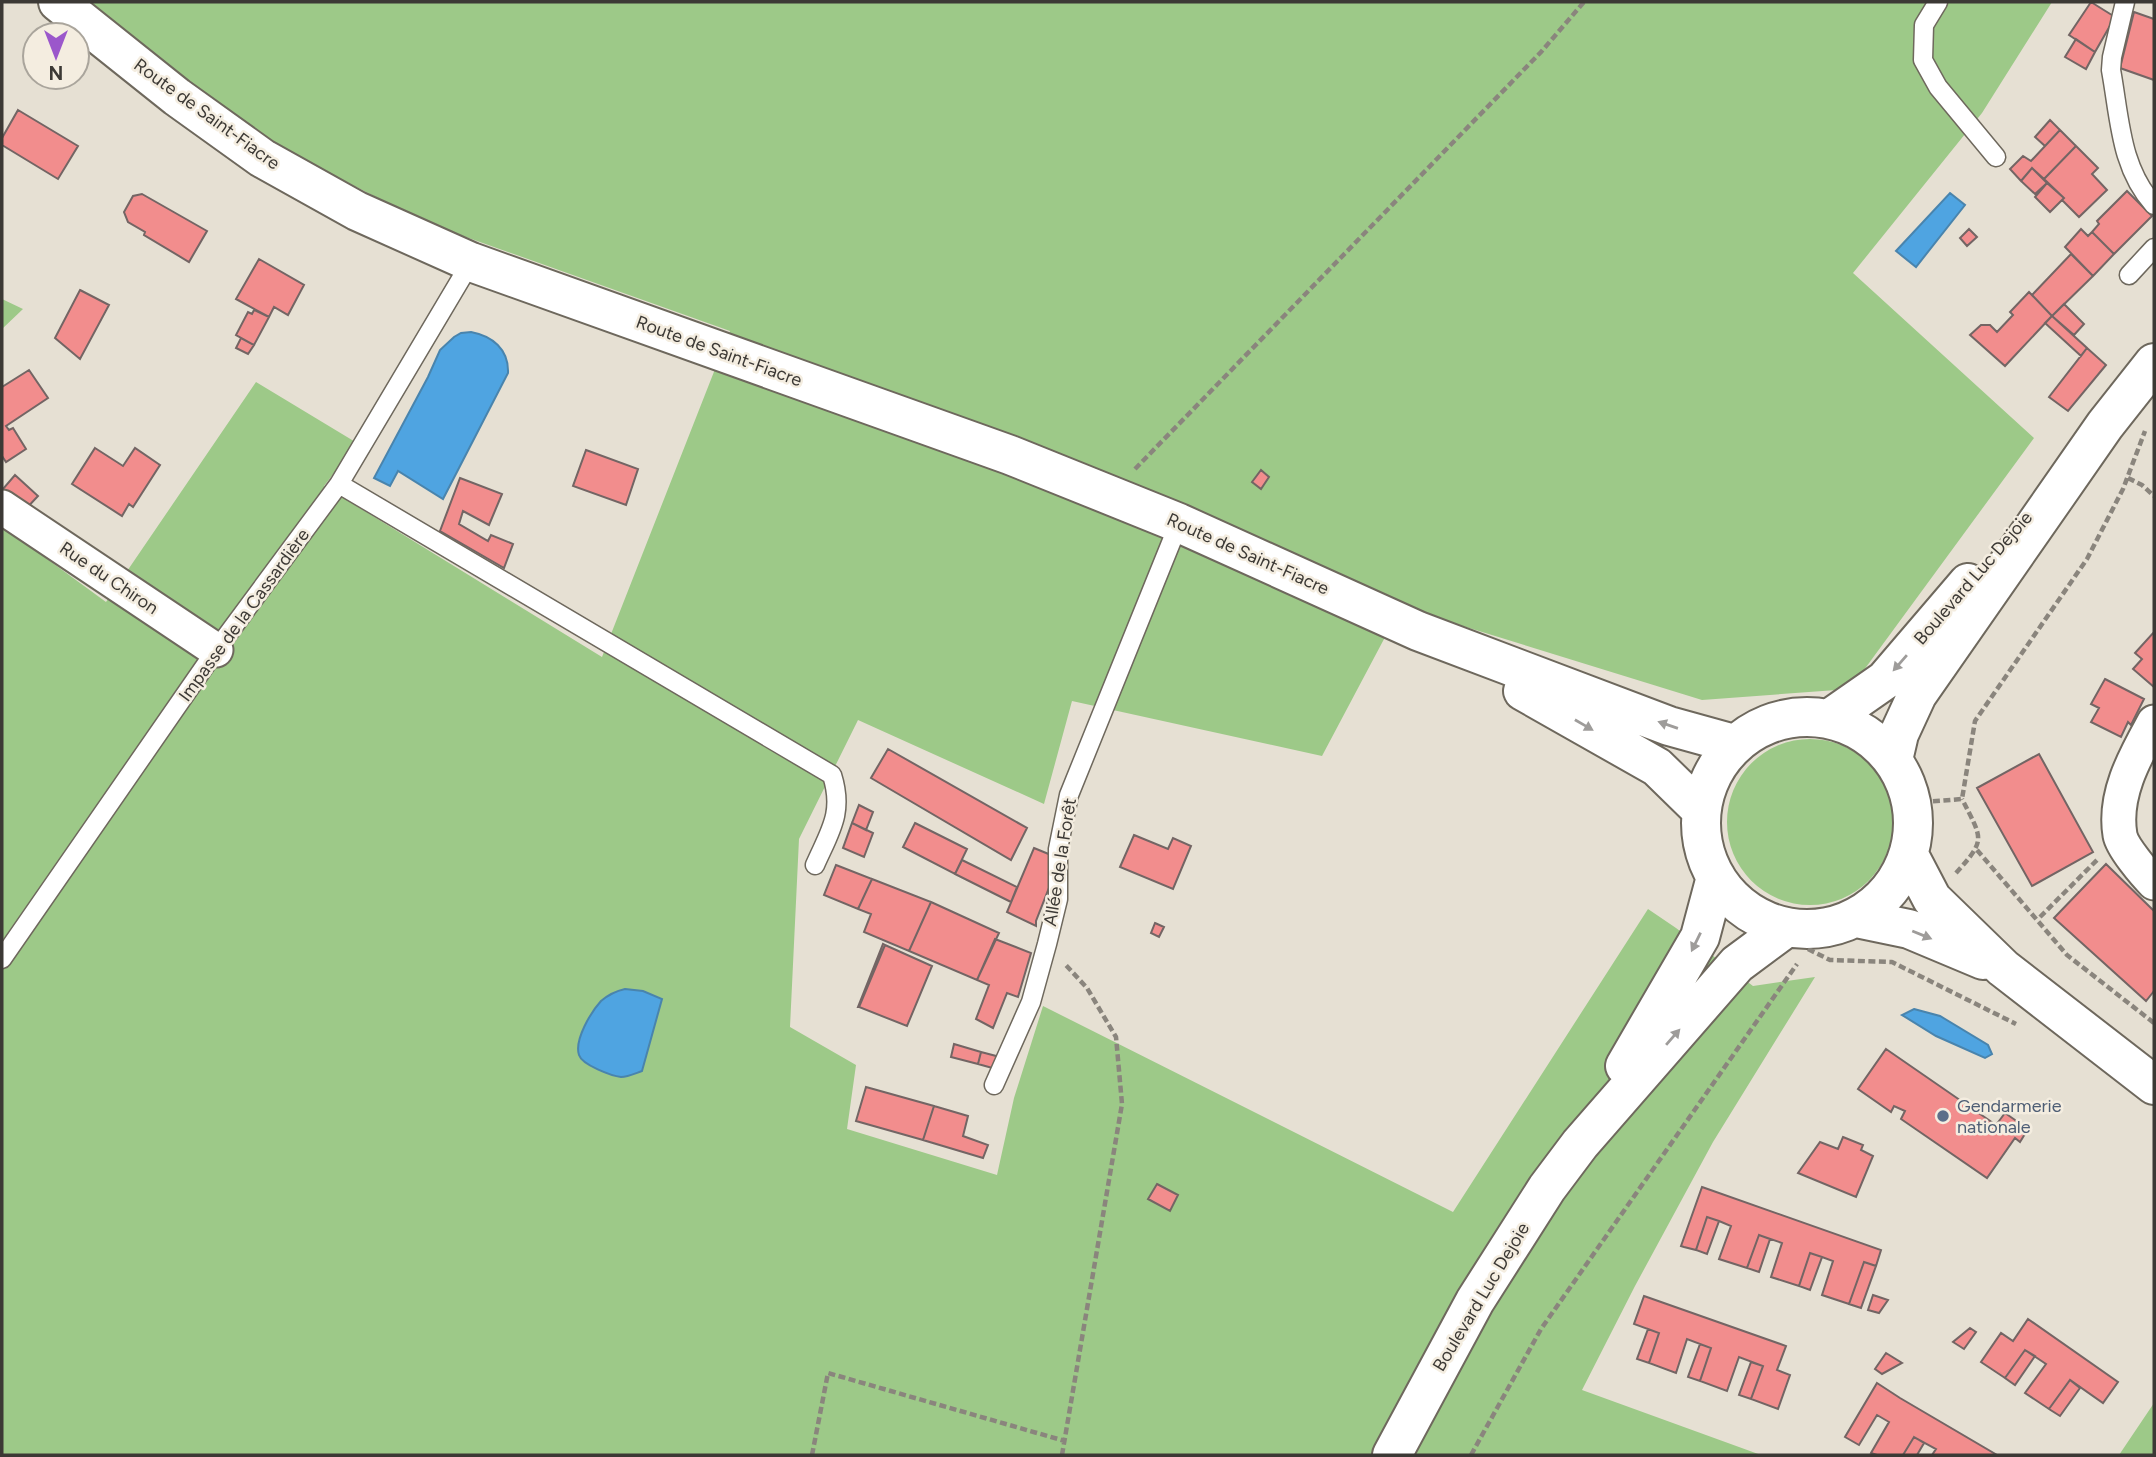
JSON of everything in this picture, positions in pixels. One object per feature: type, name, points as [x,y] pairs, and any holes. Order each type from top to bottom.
[{"type":"main road","name":"Route de Saint-Fiacre","points":[[58,2],[177,97],[262,158],[357,211],[471,262],[1010,455],[1180,523],[1418,631],[1669,726],[1734,744]]},
{"type":"main road","name":"Boulevard Luc Dejoie","points":[[1829,719],[1885,680],[2105,425],[2154,363]]},
{"type":"main road","name":"Boulevard Luc Dejoie","points":[[1893,760],[1899,734],[1917,695],[2105,425]]},
{"type":"main road","name":"Route de Saint-Fiacre","points":[[1418,631],[1657,767],[1701,810]]},
{"type":"main road","points":[[1802,717],[1829,719],[1860,731],[1877,743],[1893,760],[1908,788],[1912,803],[1913,830],[1909,855],[1897,881],[1887,894],[1857,918],[1799,935],[1757,917],[1737,903],[1716,877],[1704,851],[1701,810],[1706,788],[1718,765],[1734,744],[1754,731],[1782,720],[1802,717]]},
{"type":"main road","points":[[1909,855],[1932,899],[2003,968],[2154,1085]]},
{"type":"main road","name":"Boulevard Luc Dejoie","points":[[1580,1144],[1700,937],[1716,877]]},
{"type":"main road","points":[[1857,918],[1909,929],[2003,968]]},
{"type":"main road","name":"Boulevard Luc Dejoie","points":[[1392,1455],[1475,1301],[1547,1188],[1580,1144],[1737,964],[1799,935]]},
{"type":"street","name":"Rue du Chiron","points":[[2,507],[216,650]]},
{"type":"street","points":[[2154,722],[2133,761],[2119,808],[2120,837],[2154,883]]},
{"type":"lane","points":[[1938,2],[1924,25],[1923,60],[1938,87],[1996,157]]},
{"type":"lane","points":[[2125,2],[2111,70],[2125,154],[2132,175],[2154,205]]},
{"type":"lane","points":[[2129,275],[2154,248]]},
{"type":"lane","name":"Impasse de la Cassardière","points":[[2,959],[216,650],[339,484],[471,262]]},
{"type":"lane","points":[[339,484],[832,775],[838,794],[836,818],[815,865]]},
{"type":"lane","name":"Allée de la Forêt","points":[[994,1085],[1031,1002],[1047,944],[1058,899],[1058,849],[1069,795],[1180,523]]},
{"type":"path","points":[[1111,495],[1541,52],[1584,2]]},
{"type":"path","points":[[1949,880],[1977,850],[1979,834],[1962,799],[1975,721],[2087,559],[2128,478],[2146,428]]},
{"type":"path","points":[[2128,478],[2154,496]]},
{"type":"path","points":[[1912,803],[1962,799]]},
{"type":"path","points":[[2040,917],[2120,837]]},
{"type":"path","points":[[1977,850],[2067,955],[2154,1023]]},
{"type":"path","points":[[1471,1455],[1541,1329],[1799,935],[1830,960],[1892,962],[2021,1027]]},
{"type":"path","points":[[1047,944],[1087,988],[1116,1037],[1122,1104],[1062,1455]]},
{"type":"path","points":[[812,1455],[828,1373],[1065,1441]]},
{"type":"green space","points":[[85,2],[2052,2],[1982,113],[1853,273],[2034,438],[1850,689],[1702,700],[1401,607],[1322,756],[1072,701],[1044,804],[858,720],[799,839],[790,1027],[856,1065],[847,1129],[997,1175],[1014,1098],[1043,1006],[1453,1212],[1648,909],[1753,986],[1815,977],[1713,1142],[1582,1390],[1761,1455],[2,1455],[2,526],[106,602],[256,382],[357,443],[324,486],[602,657],[730,331],[424,222],[264,139]]},
{"type":"green space","points":[[2,299],[23,309],[2,329]]},
{"type":"green space","points":[[1810,739],[1842,745],[1869,763],[1887,790],[1893,822],[1887,854],[1869,881],[1842,899],[1810,905],[1778,899],[1751,881],[1733,854],[1727,822],[1733,790],[1751,763],[1778,745]]},
{"type":"green space","points":[[2154,1403],[2154,1455],[2119,1455]]},
{"type":"water","points":[[1950,193],[1965,205],[1916,267],[1896,251]]},
{"type":"water","points":[[471,332],[498,345],[506,357],[508,373],[443,499],[398,471],[390,486],[374,478],[440,350],[454,337]]},
{"type":"water","points":[[625,989],[643,991],[662,999],[642,1071],[621,1077],[586,1063],[581,1059],[578,1049],[584,1027],[597,1006],[609,995]]},
{"type":"water","points":[[1914,1009],[1940,1016],[1988,1045],[1992,1054],[1985,1058],[1936,1036],[1902,1015]]},
{"type":"building","points":[[2091,2],[2115,17],[2095,52],[2069,35]]},
{"type":"building","points":[[2134,12],[2154,19],[2154,80],[2120,68]]},
{"type":"building","points":[[2076,39],[2095,52],[2086,69],[2065,57]]},
{"type":"building","points":[[18,110],[78,146],[58,179],[2,145],[2,138]]},
{"type":"building","points":[[2050,120],[2060,130],[2045,146],[2035,137]]},
{"type":"building","points":[[2060,130],[2076,146],[2044,179],[2032,168],[2021,181],[2010,169],[2023,156],[2031,161]]},
{"type":"building","points":[[2076,146],[2098,168],[2092,174],[2107,190],[2079,217],[2044,179]]},
{"type":"building","points":[[2032,168],[2047,183],[2035,194],[2021,181]]},
{"type":"building","points":[[2047,183],[2064,198],[2050,212],[2035,197]]},
{"type":"building","points":[[2127,191],[2152,216],[2114,254],[2092,232],[2099,224],[2097,221]]},
{"type":"building","points":[[142,194],[207,231],[189,262],[128,222],[124,212],[133,196]]},
{"type":"building","points":[[1969,229],[1977,237],[1967,246],[1960,238]]},
{"type":"building","points":[[2081,229],[2088,236],[2092,232],[2114,254],[2093,276],[2065,247]]},
{"type":"building","points":[[2071,254],[2093,276],[2052,316],[2032,295]]},
{"type":"building","points":[[259,259],[304,285],[288,315],[274,307],[269,317],[236,299]]},
{"type":"building","points":[[80,290],[109,305],[80,359],[55,338]]},
{"type":"building","points":[[2029,292],[2052,316],[2005,366],[1970,335],[1981,325],[1990,325],[1997,332],[2013,315],[2010,312]]},
{"type":"building","points":[[2064,304],[2084,324],[2074,335],[2052,316]]},
{"type":"building","points":[[254,310],[269,317],[254,345],[236,335],[248,312],[252,314]]},
{"type":"building","points":[[2052,316],[2087,348],[2081,356],[2045,323]]},
{"type":"building","points":[[241,338],[254,345],[248,354],[236,348]]},
{"type":"building","points":[[2087,348],[2106,365],[2068,411],[2049,397]]},
{"type":"building","points":[[29,370],[48,398],[6,426],[9,430],[13,428],[26,449],[6,462],[2,456],[2,387]]},
{"type":"building","points":[[95,448],[123,466],[135,448],[160,465],[133,507],[129,504],[122,516],[72,484]]},
{"type":"building","points":[[586,450],[638,469],[626,505],[573,486]]},
{"type":"building","points":[[1261,470],[1269,477],[1261,489],[1252,482]]},
{"type":"building","points":[[15,475],[38,496],[23,512],[2,493]]},
{"type":"building","points":[[460,478],[502,494],[489,525],[463,511],[459,524],[488,541],[491,535],[513,544],[504,568],[440,531]]},
{"type":"building","points":[[2154,632],[2154,687],[2133,669],[2142,659],[2135,653]]},
{"type":"building","points":[[2105,679],[2144,699],[2131,725],[2128,722],[2121,737],[2091,722],[2099,708],[2091,704]]},
{"type":"building","points":[[888,749],[1027,828],[1011,860],[871,778]]},
{"type":"building","points":[[2039,754],[2093,852],[2032,886],[1977,788]]},
{"type":"building","points":[[859,805],[873,812],[866,830],[852,823]]},
{"type":"building","points":[[852,823],[873,833],[864,857],[843,848]]},
{"type":"building","points":[[915,823],[967,849],[955,874],[903,847]]},
{"type":"building","points":[[1134,835],[1168,849],[1173,838],[1191,846],[1173,889],[1120,867]]},
{"type":"building","points":[[1034,848],[1051,855],[1052,880],[1036,926],[1007,912]]},
{"type":"building","points":[[962,860],[1017,887],[1011,902],[955,874]]},
{"type":"building","points":[[2106,864],[2154,911],[2154,991],[2146,1001],[2054,918]]},
{"type":"building","points":[[836,865],[872,879],[858,909],[824,895]]},
{"type":"building","points":[[872,879],[931,902],[909,951],[864,932],[871,914],[858,909]]},
{"type":"building","points":[[931,902],[999,933],[977,980],[909,951]]},
{"type":"building","points":[[1155,923],[1164,927],[1159,937],[1151,933]]},
{"type":"building","points":[[995,939],[1031,953],[1018,997],[1007,993],[993,1028],[976,1019],[989,985],[977,980]]},
{"type":"building","points":[[883,944],[885,945],[858,1007]]},
{"type":"building","points":[[885,945],[932,966],[907,1026],[859,1007]]},
{"type":"building","points":[[954,1044],[981,1052],[978,1064],[951,1057]]},
{"type":"building","name":"Gendarmerie nationale","points":[[1886,1049],[1996,1125],[2005,1113],[2028,1129],[2020,1142],[2015,1138],[1987,1178],[1901,1119],[1905,1111],[1894,1106],[1891,1112],[1858,1089]]},
{"type":"building","points":[[981,1052],[1000,1057],[996,1069],[978,1064]]},
{"type":"building","points":[[866,1087],[934,1106],[923,1140],[856,1121]]},
{"type":"building","points":[[934,1106],[968,1116],[963,1136],[988,1145],[983,1158],[923,1140]]},
{"type":"building","points":[[1843,1137],[1863,1145],[1861,1150],[1873,1156],[1856,1197],[1798,1173],[1820,1142],[1838,1149]]},
{"type":"building","points":[[1157,1184],[1178,1195],[1170,1211],[1148,1199]]},
{"type":"building","points":[[1702,1187],[1881,1250],[1876,1266],[1864,1262],[1849,1304],[1822,1295],[1833,1261],[1822,1257],[1810,1253],[1799,1286],[1771,1277],[1782,1243],[1759,1235],[1747,1268],[1719,1259],[1731,1226],[1719,1221],[1707,1217],[1696,1250],[1681,1246]]},
{"type":"building","points":[[1707,1217],[1719,1221],[1707,1254],[1696,1250]]},
{"type":"building","points":[[1759,1235],[1770,1239],[1759,1272],[1747,1268]]},
{"type":"building","points":[[1810,1253],[1822,1257],[1810,1290],[1799,1286]]},
{"type":"building","points":[[1864,1262],[1876,1266],[1861,1308],[1849,1304]]},
{"type":"building","points":[[1873,1295],[1888,1300],[1879,1313],[1868,1310]]},
{"type":"building","points":[[1644,1296],[1786,1346],[1777,1370],[1790,1375],[1778,1409],[1751,1399],[1763,1366],[1739,1357],[1727,1391],[1700,1381],[1711,1348],[1687,1339],[1676,1373],[1649,1363],[1659,1333],[1634,1324]]},
{"type":"building","points":[[2028,1319],[2118,1382],[2103,1403],[2070,1380],[2049,1409],[2025,1393],[2046,1364],[2025,1350],[2005,1378],[1981,1362],[2001,1333],[2013,1341]]},
{"type":"building","points":[[1970,1328],[1976,1332],[1964,1349],[1953,1342]]},
{"type":"building","points":[[1648,1329],[1659,1333],[1649,1363],[1637,1359]]},
{"type":"building","points":[[1700,1344],[1711,1348],[1700,1381],[1688,1377]]},
{"type":"building","points":[[2025,1350],[2035,1356],[2015,1385],[2005,1378]]},
{"type":"building","points":[[1886,1353],[1902,1363],[1882,1374],[1875,1369]]},
{"type":"building","points":[[1751,1362],[1763,1366],[1751,1399],[1739,1395]]},
{"type":"building","points":[[2070,1380],[2080,1388],[2060,1416],[2049,1409]]},
{"type":"building","points":[[1877,1383],[1997,1455],[1932,1455],[1936,1449],[1914,1437],[1903,1455],[1871,1453],[1889,1422],[1877,1415],[1859,1445],[1845,1437]]},
{"type":"building","points":[[1914,1437],[1924,1443],[1917,1455],[1903,1455]]},
{"type":"place","name":"Gendarmerie nationale","points":[[1943,1116]]}]
